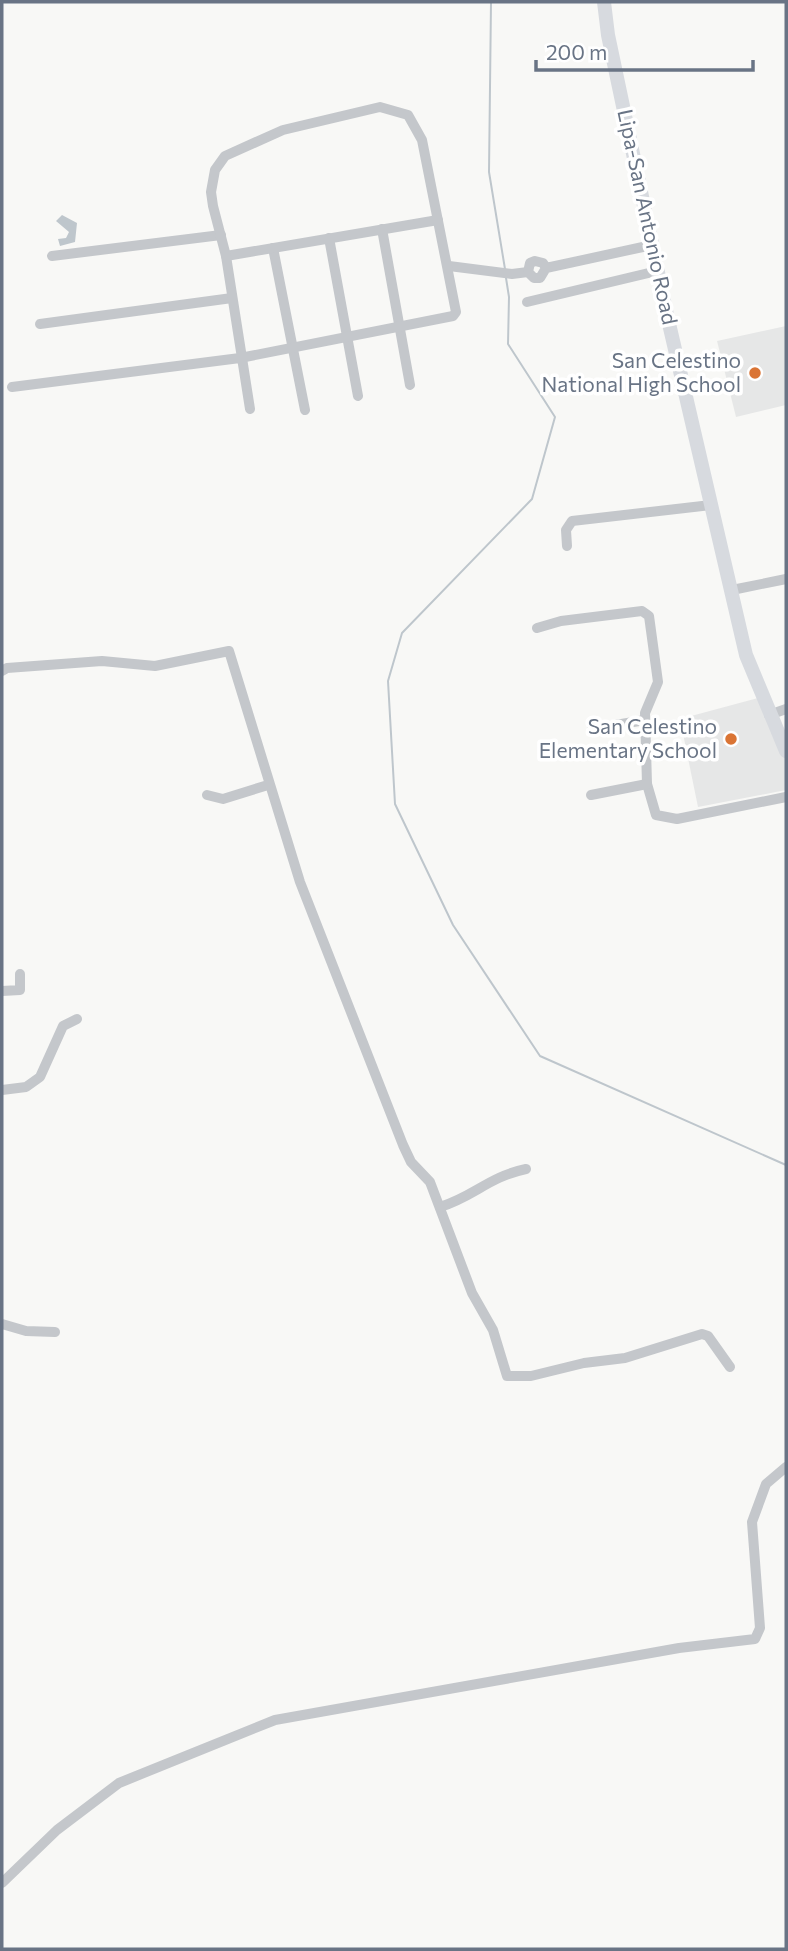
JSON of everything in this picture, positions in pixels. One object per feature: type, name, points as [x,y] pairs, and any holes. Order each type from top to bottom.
[{"type":"main road","name":"Lipa-San Antonio Road","points":[[604,2],[608,35],[657,271],[746,655],[786,751]]},
{"type":"street","points":[[12,387],[240,358],[455,314],[449,266],[422,140],[408,115],[380,107],[283,130],[225,156],[215,170],[211,192],[226,257],[240,358],[250,409]]},
{"type":"street","points":[[226,257],[438,220]]},
{"type":"street","points":[[382,229],[410,385]]},
{"type":"street","points":[[52,256],[221,235]]},
{"type":"street","points":[[329,238],[358,396]]},
{"type":"street","points":[[449,266],[512,274],[528,272],[530,263],[535,261],[543,263],[546,268],[652,246]]},
{"type":"street","points":[[273,248],[305,410]]},
{"type":"street","points":[[527,302],[657,271]]},
{"type":"street","points":[[40,324],[232,298]]},
{"type":"street","points":[[567,546],[566,530],[572,521],[711,505]]},
{"type":"street","points":[[732,590],[786,579]]},
{"type":"street","points":[[537,628],[561,621],[646,613],[659,682],[645,720],[647,784],[656,815],[667,820],[786,797]]},
{"type":"street","points":[[2,672],[6,668],[102,661],[155,666],[229,652],[300,882],[402,1145],[411,1162],[430,1182],[472,1293],[493,1330],[507,1376],[518,1377],[625,1358],[702,1334],[708,1336],[730,1367]]},
{"type":"street","points":[[769,715],[786,709]]},
{"type":"street","points":[[592,729],[645,720]]},
{"type":"street","points":[[591,796],[647,784]]},
{"type":"street","points":[[207,796],[223,799],[268,785]]},
{"type":"street","points":[[2,991],[20,990],[20,974]]},
{"type":"street","points":[[2,1090],[34,1083],[40,1077],[63,1027],[78,1019]]},
{"type":"street","points":[[440,1207],[465,1199],[497,1177],[526,1169]]},
{"type":"street","points":[[2,1324],[26,1331],[55,1332]]},
{"type":"street","points":[[2,1883],[57,1830],[119,1783],[275,1720],[679,1648],[755,1639],[760,1628],[752,1522],[766,1484],[786,1467]]},
{"type":"shaded area","points":[[62,215],[77,223],[75,242],[60,246],[58,239],[66,238],[69,232],[56,221]]},
{"type":"shaded area","name":"San Celestino National High School","points":[[786,326],[786,405],[736,417],[717,341]]},
{"type":"shaded area","name":"San Celestino Elementary School","points":[[758,698],[786,758],[786,790],[698,807],[680,719]]},
{"type":"waterway","points":[[491,2],[489,172],[505,269]]},
{"type":"waterway","points":[[506,278],[509,297],[508,344],[555,417],[532,499],[402,633],[388,681],[395,804],[453,925],[540,1056],[786,1165]]},
{"type":"place","name":"San Celestino National High School","points":[[755,373]]},
{"type":"place","name":"San Celestino Elementary School","points":[[731,739]]}]
